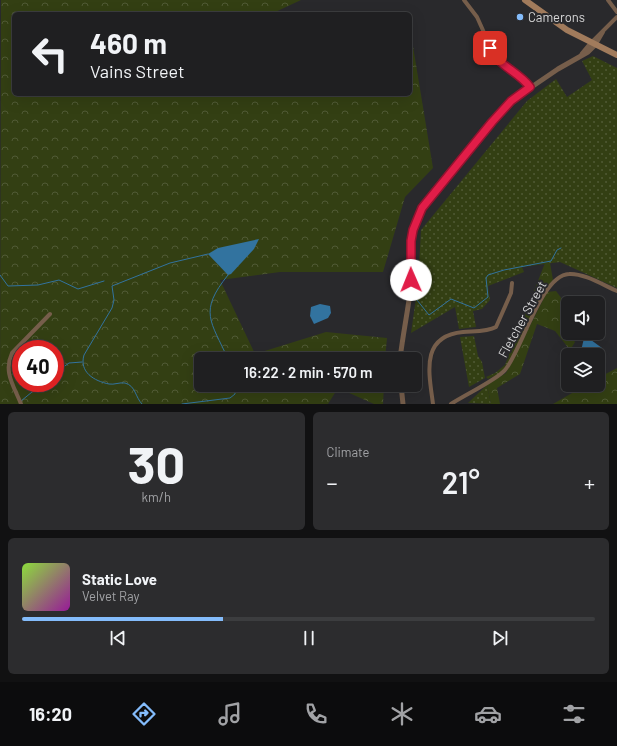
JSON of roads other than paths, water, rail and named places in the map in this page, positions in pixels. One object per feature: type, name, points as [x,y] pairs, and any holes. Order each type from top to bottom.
[{"type":"main road","points":[[525,0],[553,21],[617,55]]},
{"type":"street","points":[[464,0],[477,17],[495,57],[501,63],[520,75],[530,87]]},
{"type":"street","points":[[608,0],[617,12]]},
{"type":"street","points":[[401,352],[411,281],[411,241],[417,219],[432,195],[511,101],[530,87],[590,50],[604,30],[617,17]]},
{"type":"street","name":"Fletcher Street","points":[[451,404],[504,372],[545,292],[558,278],[568,274],[578,275],[617,291]]},
{"type":"street","points":[[433,404],[429,367],[433,347],[437,342],[452,334],[488,330],[496,327],[511,293],[512,283]]},
{"type":"street","points":[[21,404],[9,379],[9,360],[12,353],[50,314]]},
{"type":"street","points":[[402,392],[403,404]]},
{"type":"water","points":[[259,239],[254,249],[231,274],[228,275],[208,254],[218,248]]},
{"type":"water","points":[[320,304],[330,306],[331,313],[328,318],[314,324],[310,316],[311,307]]},
{"type":"water","points":[[584,340],[591,340],[602,348],[582,348]]},
{"type":"waterway","points":[[417,300],[429,315],[451,299],[474,308],[488,297],[486,278],[488,275],[504,270],[551,261],[557,250],[561,248]]},
{"type":"waterway","points":[[142,404],[129,384],[103,383],[89,375],[84,366],[84,355],[112,308],[114,300],[112,286],[170,263],[208,254]]},
{"type":"waterway","points":[[0,275],[8,286],[38,285],[59,280],[78,289],[104,281]]},
{"type":"waterway","points":[[225,352],[210,317],[210,308],[213,298],[228,275]]},
{"type":"waterway","points":[[64,367],[69,363],[82,362]]},
{"type":"waterway","points":[[21,401],[32,392]]},
{"type":"waterway","points":[[182,404],[230,398],[235,394],[235,392]]},
{"type":"place","name":"Camerons","points":[[520,17]]}]
